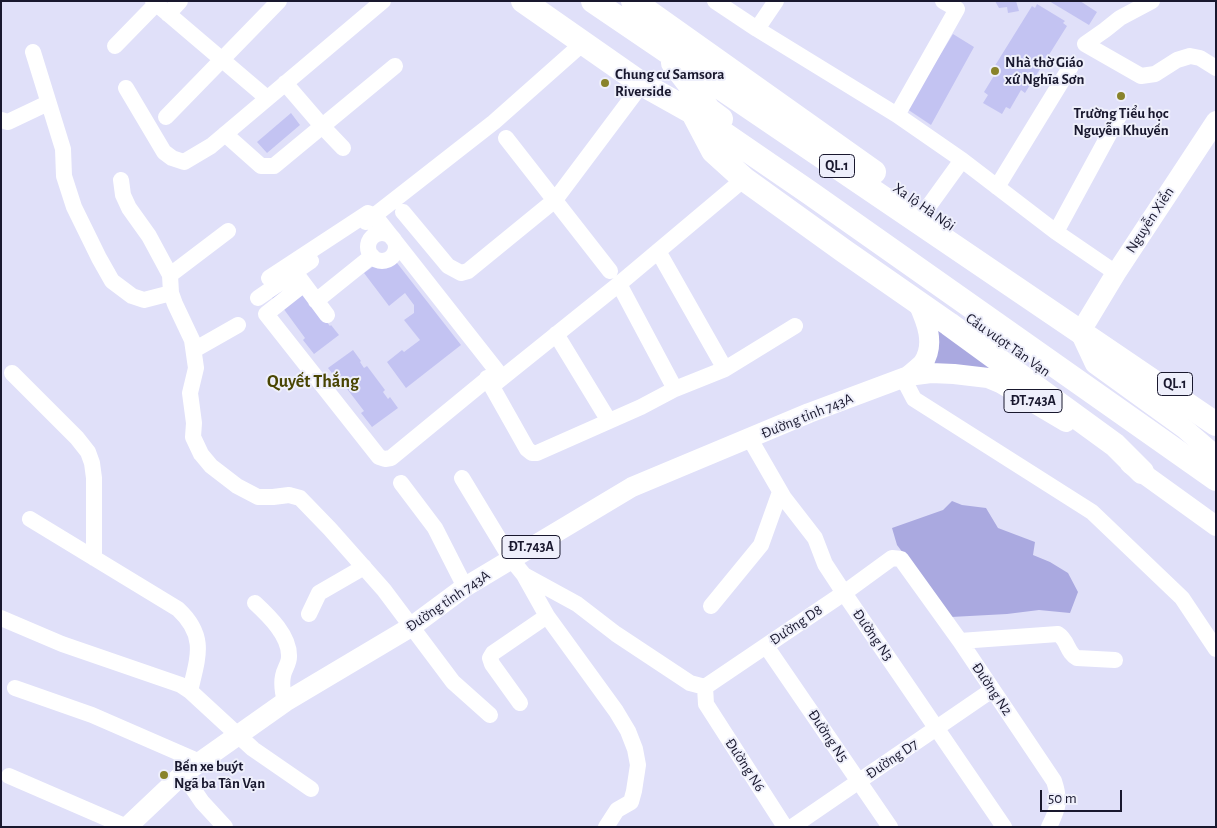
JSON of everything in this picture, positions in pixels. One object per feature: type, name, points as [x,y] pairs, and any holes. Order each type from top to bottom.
[{"type":"highway","name":"Xa lộ Hà Nội","points":[[594,1],[662,48],[922,215],[1084,326],[1216,412]]},
{"type":"highway","name":"Xa lộ Hà Nội","points":[[633,1],[922,215]]},
{"type":"highway","name":"QL.1","points":[[524,3],[642,84],[692,112],[807,192]]},
{"type":"highway","name":"Xa lộ Hà Nội","points":[[662,48],[709,110],[807,192]]},
{"type":"highway","points":[[692,112],[713,151],[744,179],[1115,445],[1142,472]]},
{"type":"highway","name":"Cầu vượt Tân Vạn","points":[[807,192],[935,270],[1216,472]]},
{"type":"highway","name":"Cầu vượt Tân Vạn","points":[[807,192],[1216,480]]},
{"type":"highway","name":"Cầu vượt Tân Vạn","points":[[807,192],[949,305],[1216,488]]},
{"type":"highway","name":"Xa lộ Hà Nội","points":[[1084,326],[1216,424]]},
{"type":"main road","name":"Nguyễn Xiển","points":[[1084,326],[1116,273],[1216,121]]},
{"type":"main road","name":"Đường tỉnh 743A","points":[[906,377],[923,362],[929,347],[928,328],[918,302]]},
{"type":"main road","points":[[1084,326],[1095,364],[1185,429],[1216,456]]},
{"type":"main road","name":"Đường tỉnh 743A","points":[[127,827],[183,774],[285,702],[411,627],[465,587],[632,487],[809,413],[906,377],[954,374],[988,378],[1000,383],[1048,410],[1142,472],[1216,526]]},
{"type":"main road","points":[[1167,417],[1182,417],[1216,440]]},
{"type":"street","points":[[115,46],[159,6],[180,1]]},
{"type":"street","points":[[166,117],[279,1]]},
{"type":"street","points":[[126,88],[164,152],[172,158],[184,162],[192,159],[225,134],[383,1]]},
{"type":"street","points":[[715,1],[897,115],[962,160],[1056,232],[1116,273]]},
{"type":"street","points":[[757,29],[776,1]]},
{"type":"street","points":[[897,115],[957,9],[943,1]]},
{"type":"street","points":[[1152,1],[1120,18],[1084,44],[1141,76],[1156,74],[1177,60],[1190,56],[1200,58],[1216,68]]},
{"type":"street","points":[[159,6],[267,98]]},
{"type":"street","points":[[582,44],[494,122],[299,278],[266,314],[379,457],[391,458],[556,334],[614,277],[658,251],[744,179]]},
{"type":"street","points":[[32,52],[63,149],[64,176],[74,206],[89,239],[112,281],[132,296],[144,300],[172,293]]},
{"type":"street","points":[[225,134],[261,166],[274,166],[395,66]]},
{"type":"street","points":[[997,187],[1071,66]]},
{"type":"street","points":[[285,83],[343,148]]},
{"type":"street","points":[[403,212],[448,266],[462,273],[468,272],[555,200],[642,84]]},
{"type":"street","points":[[1,120],[8,122],[48,103]]},
{"type":"street","points":[[1056,232],[1119,116]]},
{"type":"street","points":[[506,138],[614,277],[675,389]]},
{"type":"street","points":[[922,215],[962,160]]},
{"type":"street","points":[[121,180],[123,195],[129,208],[148,236],[170,275],[175,304],[192,340],[196,368],[190,393],[194,423],[193,437],[201,454],[210,466],[237,486],[258,497],[273,498],[289,495],[300,498],[384,590],[453,682],[490,714]]},
{"type":"street","points":[[269,278],[368,213],[375,216],[497,371],[490,382]]},
{"type":"street","points":[[170,275],[228,231]]},
{"type":"street","points":[[316,301],[372,256],[380,260],[388,259],[392,256],[396,248],[394,239]]},
{"type":"street","points":[[658,251],[725,369]]},
{"type":"street","points":[[258,298],[299,278]]},
{"type":"street","points":[[299,278],[327,315]]},
{"type":"street","points":[[194,350],[238,325]]},
{"type":"street","points":[[490,382],[527,449],[532,453],[537,453],[641,407],[675,389],[725,369],[795,326]]},
{"type":"street","points":[[556,334],[609,421]]},
{"type":"street","points":[[12,373],[77,438],[88,452],[94,478],[94,558]]},
{"type":"street","points":[[906,377],[914,399],[1092,512],[1182,598],[1216,649]]},
{"type":"street","name":"Đường N3","points":[[750,439],[780,492],[815,538],[825,564],[1004,827]]},
{"type":"street","points":[[462,478],[511,559],[524,575],[547,616],[616,711],[628,731],[635,749],[638,765],[634,791],[631,802],[617,810],[606,827]]},
{"type":"street","points":[[401,483],[435,528],[465,587]]},
{"type":"street","points":[[711,606],[761,545],[780,492]]},
{"type":"street","points":[[30,518],[178,609],[189,620],[199,645],[199,654],[190,690]]},
{"type":"street","name":"Đường D8","points":[[706,687],[892,558],[901,559]]},
{"type":"street","name":"Đường N2","points":[[901,559],[960,641],[1054,781],[1059,795],[1058,807],[1049,827]]},
{"type":"street","points":[[309,614],[319,593],[364,567]]},
{"type":"street","points":[[524,575],[577,604],[616,634],[690,683],[706,687]]},
{"type":"street","points":[[255,603],[273,619],[288,649],[289,657],[283,676],[282,689],[285,702]]},
{"type":"street","points":[[520,703],[492,664],[490,658],[493,653],[547,616]]},
{"type":"street","points":[[1,618],[62,644],[190,690],[252,749],[311,789]]},
{"type":"street","points":[[960,641],[1058,634],[1063,638],[1072,656],[1077,658],[1116,660]]},
{"type":"street","name":"Đường N5","points":[[766,646],[890,827]]},
{"type":"street","name":"Đường N6","points":[[706,687],[706,704],[785,827]]},
{"type":"street","points":[[15,688],[92,715],[200,762]]},
{"type":"street","name":"Đường D7","points":[[792,827],[992,690]]},
{"type":"street","points":[[183,774],[202,802],[224,827]]},
{"type":"street","points":[[9,776],[127,827]]},
{"type":"shaded area","points":[[933,321],[1016,380],[928,364]]},
{"type":"shaded area","points":[[952,501],[962,505],[986,508],[998,528],[1035,542],[1033,555],[1050,562],[1068,573],[1078,592],[1070,613],[1039,610],[951,617],[897,545],[892,528],[943,510]]},
{"type":"building","points":[[995,1],[1016,1],[1019,11],[1008,13],[1007,7],[999,8]]},
{"type":"building","points":[[1049,1],[1080,1],[1097,12],[1089,25]]},
{"type":"building","points":[[1037,4],[1065,21],[1063,23],[1067,26],[1025,93],[1021,90],[1010,109],[1006,107],[1002,114],[983,103],[988,95],[984,92],[995,74],[991,72],[1032,6],[1035,8]]},
{"type":"building","points":[[953,34],[974,47],[931,125],[907,109]]},
{"type":"building","points":[[291,113],[300,125],[267,153],[257,142]]},
{"type":"building","points":[[390,254],[461,345],[406,388],[387,362],[402,350],[404,352],[420,340],[404,320],[414,313],[414,305],[405,293],[389,306],[364,273]]},
{"type":"building","points":[[295,277],[324,319],[339,335],[314,354],[283,308],[280,309],[270,295]]},
{"type":"building","points":[[353,350],[364,368],[367,366],[385,390],[383,392],[388,399],[390,397],[398,408],[372,427],[361,413],[364,411],[341,381],[339,382],[328,368]]},
{"type":"place","name":"Nhà thờ Giáo xứ Nghĩa Sơn","points":[[995,71]]},
{"type":"place","name":"Chung cư Samsora Riverside","points":[[605,83]]},
{"type":"place","name":"Trường Tiểu học Nguyễn Khuyến","points":[[1121,96]]},
{"type":"place","name":"Bến xe buýt Ngã ba Tân Vạn","points":[[164,775]]},
{"type":"district","name":"Quyết Thắng","points":[[313,382]]}]
